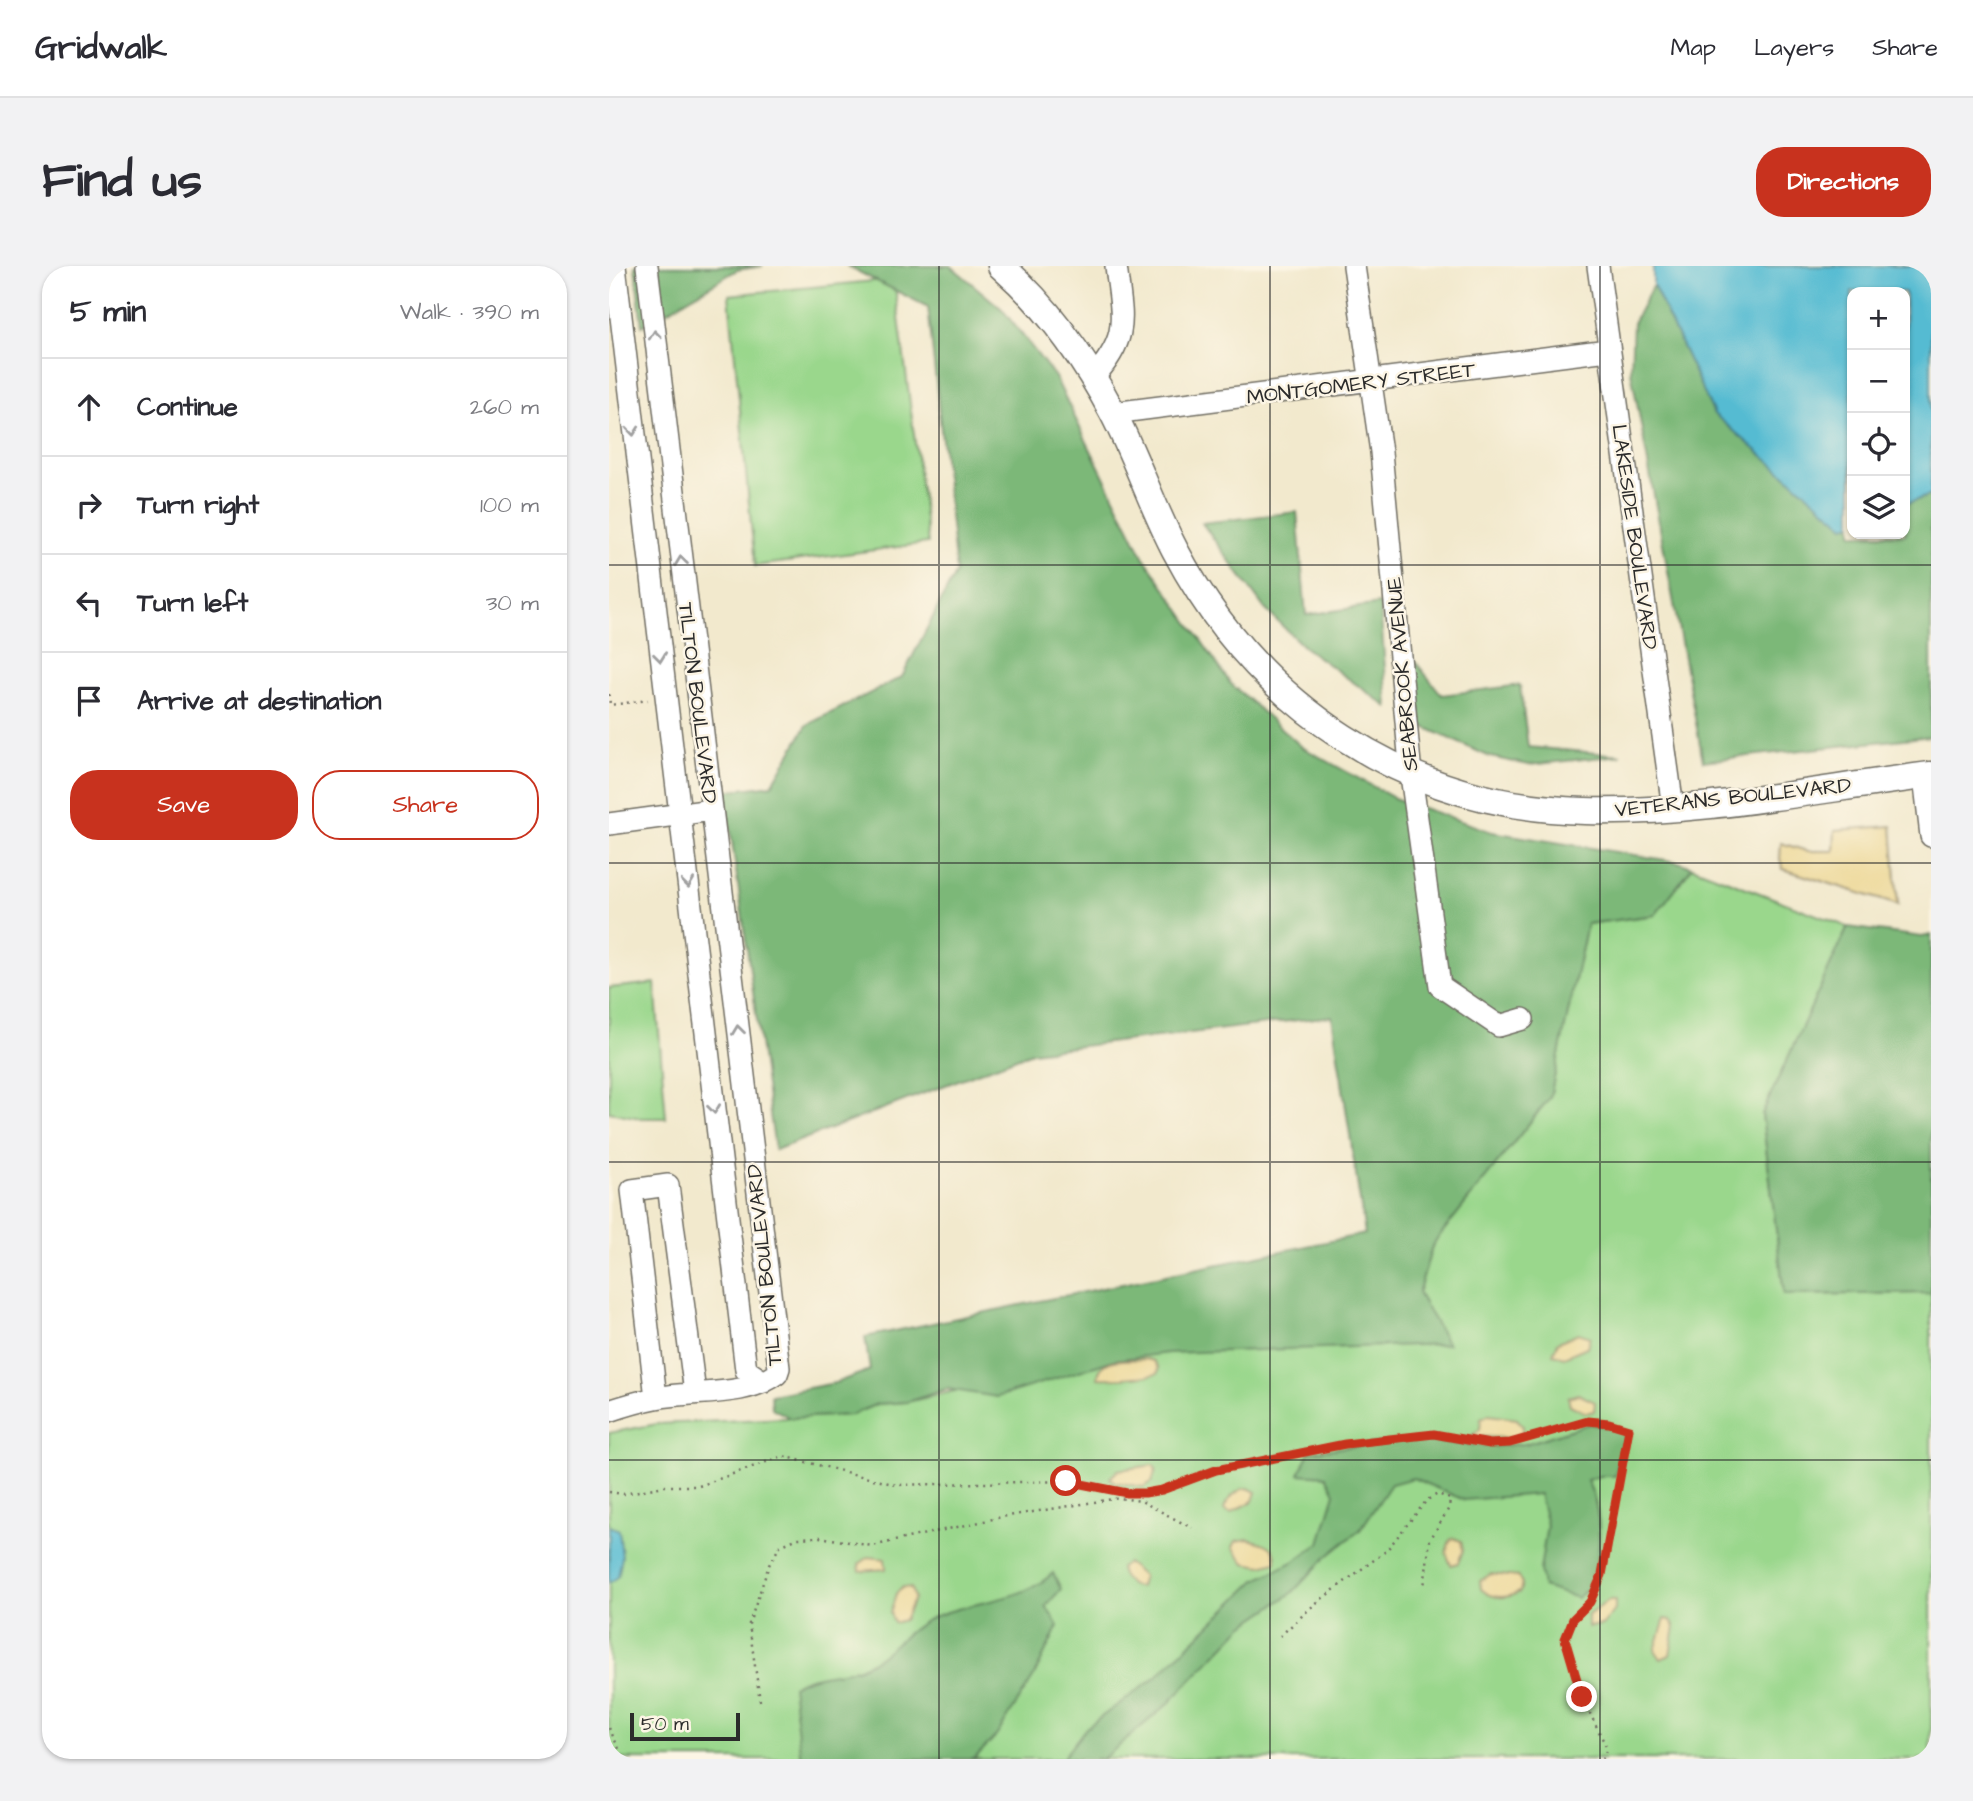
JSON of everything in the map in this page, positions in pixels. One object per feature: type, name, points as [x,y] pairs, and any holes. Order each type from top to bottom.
[{"type":"main road","name":"VETERANS BOULEVARD","points":[[1001,266],[1023,285],[1069,340],[1113,414],[1175,551],[1237,641],[1282,692],[1331,731],[1364,752],[1411,775],[1453,791],[1499,802],[1584,811],[1673,808],[1927,775]]},
{"type":"street","name":"TILTON BOULEVARD","points":[[615,266],[747,1370],[764,1382],[777,1374],[779,1368],[647,266]]},
{"type":"street","points":[[1093,379],[1109,360],[1121,336],[1116,266]]},
{"type":"street","name":"SEABROOK AVENUE","points":[[1354,266],[1381,452],[1411,775],[1440,986],[1499,1026],[1523,1019]]},
{"type":"street","name":"LAKESIDE BOULEVARD","points":[[1598,266],[1673,808]]},
{"type":"street","name":"MONTGOMERY STREET","points":[[1113,414],[1369,380],[1512,365],[1608,350]]},
{"type":"street","points":[[1927,775],[1931,836]]},
{"type":"street","points":[[609,824],[712,810]]},
{"type":"street","points":[[656,1398],[632,1190],[668,1185],[695,1393]]},
{"type":"street","points":[[609,1411],[656,1398],[764,1382]]},
{"type":"path","points":[[609,694],[610,705],[665,697]]},
{"type":"path","points":[[609,1492],[624,1494],[664,1486],[699,1486],[783,1455],[896,1485],[1066,1481],[1127,1493],[1145,1493],[1162,1490],[1216,1470],[1345,1444],[1434,1434],[1490,1444],[1510,1443],[1588,1421],[1609,1423],[1629,1429],[1602,1575],[1590,1602],[1573,1619],[1565,1639],[1582,1697],[1605,1744],[1606,1751],[1602,1759]]},
{"type":"path","points":[[1280,1636],[1315,1604],[1386,1551],[1427,1500],[1439,1494],[1450,1499],[1449,1508],[1430,1540],[1424,1587]]},
{"type":"path","points":[[760,1700],[749,1624],[769,1565],[780,1546],[789,1542],[820,1537],[872,1546],[1002,1517],[1119,1498],[1140,1501],[1192,1528]]},
{"type":"path","points":[[609,1728],[624,1759]]},
{"type":"green space","points":[[635,266],[763,266],[737,270],[642,326]]},
{"type":"green space","points":[[847,266],[951,266],[1002,309],[1055,377],[1143,556],[1231,684],[1302,747],[1394,798],[1492,832],[1678,862],[1692,867],[1655,915],[1587,924],[1550,1097],[1433,1244],[1418,1293],[1448,1344],[1168,1353],[1114,1360],[997,1397],[947,1389],[907,1402],[877,1404],[851,1415],[790,1418],[772,1408],[771,1395],[835,1383],[870,1370],[865,1337],[1365,1234],[1332,1016],[1032,1052],[775,1150],[725,791],[772,785],[807,725],[902,677],[956,572],[928,307]]},
{"type":"green space","points":[[894,279],[928,543],[755,566],[729,295]]},
{"type":"green space","points":[[1653,285],[1714,414],[1847,525],[1847,539],[1910,539],[1910,502],[1931,495],[1931,736],[1703,761],[1631,371],[1633,323]]},
{"type":"green space","points":[[1297,512],[1306,615],[1380,604],[1388,707],[1304,647],[1265,609],[1202,523]]},
{"type":"green space","points":[[1414,660],[1442,695],[1520,685],[1528,747],[1621,755],[1529,765],[1490,757],[1422,726]]},
{"type":"green space","points":[[1692,867],[1848,927],[1762,1115],[1784,1295],[1931,1293],[1931,1759],[609,1759],[609,1433],[657,1424],[851,1415],[877,1404],[907,1402],[1128,1351],[1442,1335],[1418,1293],[1433,1244],[1550,1097],[1587,924],[1655,915]]},
{"type":"green space","points":[[1848,927],[1922,937],[1931,935],[1931,1293],[1784,1295],[1762,1114]]},
{"type":"green space","points":[[655,983],[666,1118],[640,1118],[609,1112],[609,988]]},
{"type":"green space","points":[[1589,1424],[1616,1428],[1626,1433],[1615,1476],[1600,1476],[1587,1480],[1598,1518],[1598,1559],[1593,1585],[1577,1598],[1543,1587],[1540,1570],[1547,1525],[1539,1494],[1464,1500],[1413,1478],[1391,1484],[1360,1530],[1326,1557],[1292,1593],[1243,1626],[1168,1704],[1109,1754],[1102,1759],[1062,1759],[1086,1728],[1156,1677],[1256,1580],[1293,1562],[1320,1543],[1335,1493],[1326,1476],[1299,1474],[1309,1452],[1411,1439],[1488,1447],[1525,1444]]},
{"type":"green space","points":[[1053,1573],[1061,1589],[1046,1606],[1058,1626],[1034,1676],[997,1735],[974,1759],[801,1759],[792,1686],[808,1679],[859,1668],[878,1658],[929,1619],[960,1608],[1010,1596],[1040,1583]]},
{"type":"sand","points":[[1892,826],[1898,905],[1783,869],[1780,859],[1781,843],[1807,851],[1834,851],[1835,830]]},
{"type":"sand","points":[[1578,1333],[1590,1337],[1587,1347],[1564,1357],[1553,1354],[1558,1342]]},
{"type":"sand","points":[[1146,1359],[1154,1361],[1159,1368],[1158,1373],[1139,1377],[1098,1378],[1100,1371],[1109,1362]]},
{"type":"sand","points":[[1578,1394],[1595,1402],[1594,1411],[1586,1413],[1570,1405],[1568,1397]]},
{"type":"sand","points":[[1489,1415],[1517,1419],[1523,1426],[1522,1433],[1510,1438],[1472,1436],[1480,1429],[1481,1419]]},
{"type":"sand","points":[[1153,1465],[1156,1469],[1152,1482],[1143,1487],[1115,1482],[1110,1478],[1118,1470]]},
{"type":"sand","points":[[1248,1488],[1256,1492],[1253,1501],[1231,1513],[1224,1510],[1233,1496]]},
{"type":"sand","points":[[1454,1538],[1461,1541],[1463,1551],[1458,1563],[1451,1565],[1446,1553],[1450,1540]]},
{"type":"sand","points":[[1248,1539],[1271,1548],[1276,1562],[1261,1566],[1245,1563],[1233,1547],[1236,1541]]},
{"type":"sand","points":[[869,1557],[885,1559],[886,1569],[860,1571],[859,1564]]},
{"type":"sand","points":[[1127,1563],[1143,1576],[1140,1587],[1130,1584],[1122,1575],[1120,1568]]},
{"type":"sand","points":[[1491,1574],[1518,1577],[1522,1583],[1520,1592],[1500,1597],[1486,1593],[1481,1589],[1480,1581]]},
{"type":"sand","points":[[903,1587],[911,1588],[914,1598],[904,1620],[894,1623],[890,1613],[897,1592]]},
{"type":"sand","points":[[1608,1601],[1615,1601],[1615,1610],[1603,1625],[1588,1627],[1588,1615]]},
{"type":"sand","points":[[1665,1619],[1671,1620],[1675,1627],[1670,1655],[1661,1659],[1655,1650]]},
{"type":"water","points":[[1653,266],[1931,266],[1931,495],[1910,502],[1910,287],[1847,287],[1845,526],[1714,414],[1653,285]]},
{"type":"water","points":[[609,1526],[619,1530],[622,1557],[618,1577],[609,1583]]},
{"type":"route","points":[[1066,1481],[1127,1493],[1145,1493],[1162,1490],[1216,1470],[1280,1455],[1397,1437],[1434,1434],[1490,1444],[1510,1443],[1588,1421],[1629,1429],[1602,1575],[1590,1602],[1573,1619],[1565,1639],[1582,1697]]}]
